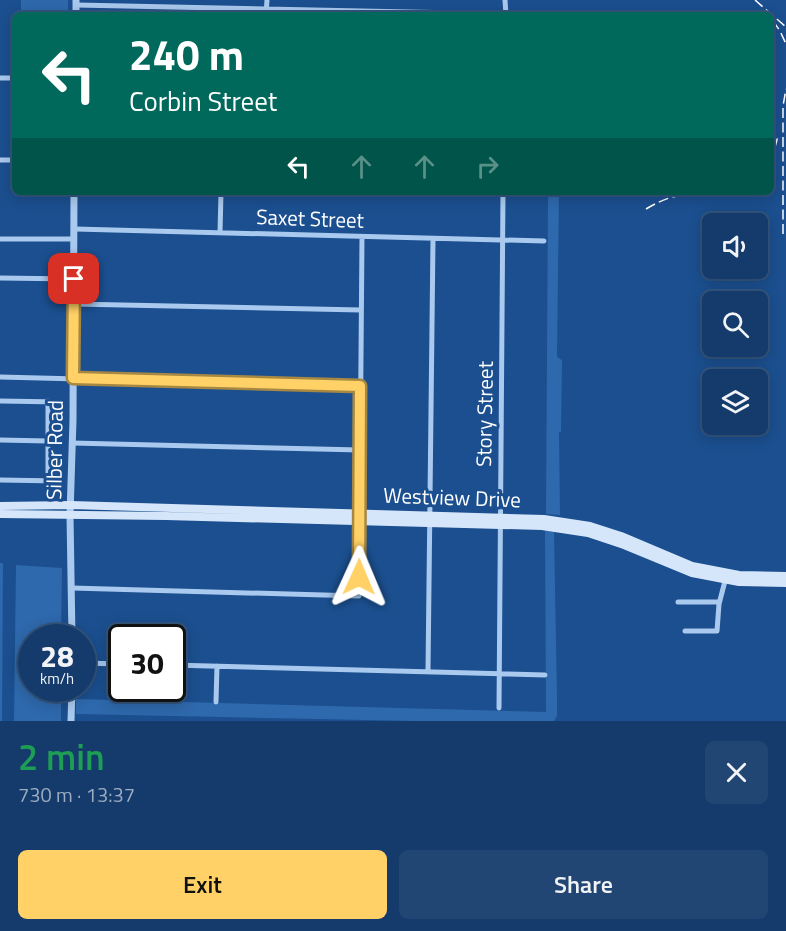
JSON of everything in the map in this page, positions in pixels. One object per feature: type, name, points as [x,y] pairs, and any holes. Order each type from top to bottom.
[{"type":"main road","name":"Westview Drive","points":[[0,506],[71,505],[166,512],[429,520],[544,519],[590,526],[621,536],[693,566],[725,573],[786,576]]},
{"type":"main road","name":"Westview Drive","points":[[0,514],[70,515],[166,512]]},
{"type":"main road","name":"Westview Drive","points":[[500,521],[588,532],[692,573],[725,580],[786,583]]},
{"type":"street","points":[[76,2],[266,12],[267,0]]},
{"type":"street","name":"Silber Road","points":[[72,624],[70,515],[75,195]]},
{"type":"street","points":[[220,232],[221,195]]},
{"type":"street","name":"Story Street","points":[[499,708],[503,195]]},
{"type":"street","name":"Saxet Street","points":[[75,229],[544,242]]},
{"type":"street","points":[[72,588],[359,596],[362,237]]},
{"type":"street","points":[[0,239],[74,239]]},
{"type":"street","points":[[428,671],[433,240]]},
{"type":"street","points":[[0,278],[74,279]]},
{"type":"street","points":[[74,304],[361,310]]},
{"type":"street","points":[[0,377],[360,386]]},
{"type":"street","points":[[0,400],[60,402]]},
{"type":"street","points":[[48,401],[48,481]]},
{"type":"street","points":[[0,440],[48,441]]},
{"type":"street","points":[[72,444],[360,450]]},
{"type":"street","points":[[0,480],[59,481]]},
{"type":"street","points":[[685,631],[717,631],[719,602],[725,580]]},
{"type":"street","points":[[678,602],[719,602]]},
{"type":"street","points":[[186,665],[545,675]]},
{"type":"street","points":[[216,702],[217,666]]},
{"type":"street","points":[[71,721],[72,702]]},
{"type":"shaded area","points":[[21,0],[68,0],[68,12],[21,12]]},
{"type":"shaded area","points":[[548,195],[559,195],[557,357],[562,360],[561,432],[559,432],[560,515],[546,514]]},
{"type":"shaded area","points":[[545,530],[554,531],[557,716],[554,721],[416,721],[76,714],[76,702],[96,702],[96,700],[108,700],[108,702],[546,712]]},
{"type":"shaded area","points":[[0,563],[3,563],[2,721],[0,721]]},
{"type":"shaded area","points":[[16,565],[62,568],[61,624],[18,624],[18,702],[61,702],[61,721],[14,721]]},
{"type":"railway","points":[[755,0],[769,12]]},
{"type":"railway","points":[[774,17],[786,27]]},
{"type":"railway","points":[[774,22],[786,44]]},
{"type":"railway","points":[[783,234],[783,106],[786,89]]},
{"type":"railway","points":[[774,151],[778,136]]},
{"type":"railway","points":[[646,209],[670,198],[690,195]]},
{"type":"route","points":[[74,279],[73,378],[360,386],[359,577]]}]
